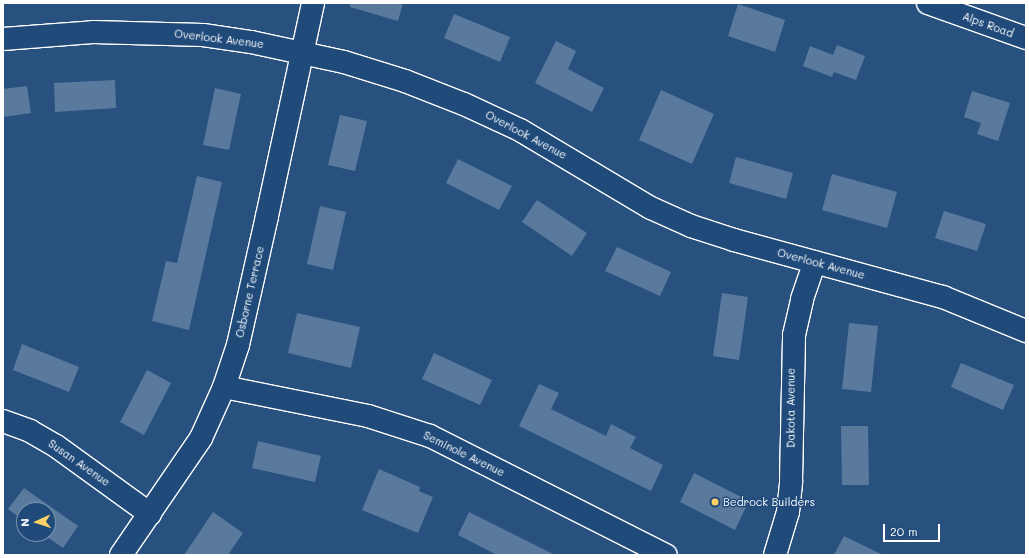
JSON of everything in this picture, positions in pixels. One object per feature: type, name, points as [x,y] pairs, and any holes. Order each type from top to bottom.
[{"type":"street","name":"Osborne Terrace","points":[[121,555],[201,438],[224,387],[239,337],[313,3]]},
{"type":"street","name":"Alps Road","points":[[928,3],[1026,38]]},
{"type":"street","name":"Overlook Avenue","points":[[3,39],[93,32],[163,33],[244,41],[302,52],[405,81],[464,104],[520,130],[651,208],[691,226],[734,240],[943,297],[1026,331]]},
{"type":"street","name":"Dakota Avenue","points":[[775,555],[788,512],[792,481],[794,336],[802,299],[815,262]]},
{"type":"street","name":"Seminole Avenue","points":[[224,387],[368,416],[430,436],[659,553]]},
{"type":"street","name":"Susan Avenue","points":[[3,421],[30,431],[56,446],[150,514]]},
{"type":"building","points":[[350,3],[403,3],[398,21],[350,7]]},
{"type":"building","points":[[738,4],[785,20],[775,52],[728,36]]},
{"type":"building","points":[[454,14],[510,37],[500,62],[444,38]]},
{"type":"building","points":[[556,41],[576,51],[568,69],[604,88],[592,112],[535,83]]},
{"type":"building","points":[[837,45],[865,56],[856,80],[834,72],[832,77],[803,66],[810,46],[833,55]]},
{"type":"building","points":[[115,80],[116,108],[55,112],[54,83]]},
{"type":"building","points":[[27,86],[31,113],[3,117],[3,89]]},
{"type":"building","points":[[215,88],[241,94],[229,150],[203,145]]},
{"type":"building","points":[[661,90],[714,114],[692,164],[639,140]]},
{"type":"building","points":[[972,91],[1010,103],[998,141],[977,134],[981,123],[964,117]]},
{"type":"building","points":[[340,115],[367,121],[355,171],[328,165]]},
{"type":"building","points":[[736,157],[793,173],[786,199],[729,183]]},
{"type":"building","points":[[458,159],[512,186],[499,210],[446,183]]},
{"type":"building","points":[[832,174],[897,192],[887,228],[822,210]]},
{"type":"building","points":[[197,176],[222,182],[189,330],[152,321],[166,261],[177,263]]},
{"type":"building","points":[[537,200],[587,233],[572,256],[522,222]]},
{"type":"building","points":[[320,206],[346,212],[333,270],[307,264]]},
{"type":"building","points":[[944,211],[986,224],[977,251],[935,238]]},
{"type":"building","points":[[617,247],[671,272],[660,296],[605,271]]},
{"type":"building","points":[[722,293],[748,297],[739,360],[713,356]]},
{"type":"building","points":[[297,313],[360,327],[351,368],[288,353]]},
{"type":"building","points":[[849,323],[878,326],[871,392],[842,389]]},
{"type":"building","points":[[22,344],[79,367],[69,392],[13,370]]},
{"type":"building","points":[[434,353],[492,380],[480,405],[422,379]]},
{"type":"building","points":[[961,363],[1014,385],[1003,410],[951,387]]},
{"type":"building","points":[[147,370],[171,383],[144,435],[120,422]]},
{"type":"building","points":[[539,384],[559,393],[551,409],[606,436],[611,424],[636,437],[630,448],[663,465],[651,491],[519,426]]},
{"type":"building","points":[[841,426],[868,426],[869,485],[842,485]]},
{"type":"building","points":[[258,441],[321,456],[315,482],[252,468]]},
{"type":"building","points":[[379,469],[420,487],[419,491],[433,497],[418,533],[362,510]]},
{"type":"building","name":"Bedrock Builders","points":[[694,473],[749,501],[735,530],[680,502]]},
{"type":"building","points":[[24,488],[44,502],[16,502],[16,515],[8,509]]},
{"type":"building","points":[[56,511],[78,526],[63,548],[54,542],[56,542]]},
{"type":"building","points":[[213,512],[243,533],[228,555],[184,555]]},
{"type":"building","points":[[469,512],[555,555],[497,555],[458,535]]},
{"type":"building","points":[[844,536],[883,555],[834,555]]},
{"type":"place","name":"Bedrock Builders","points":[[715,502]]}]
